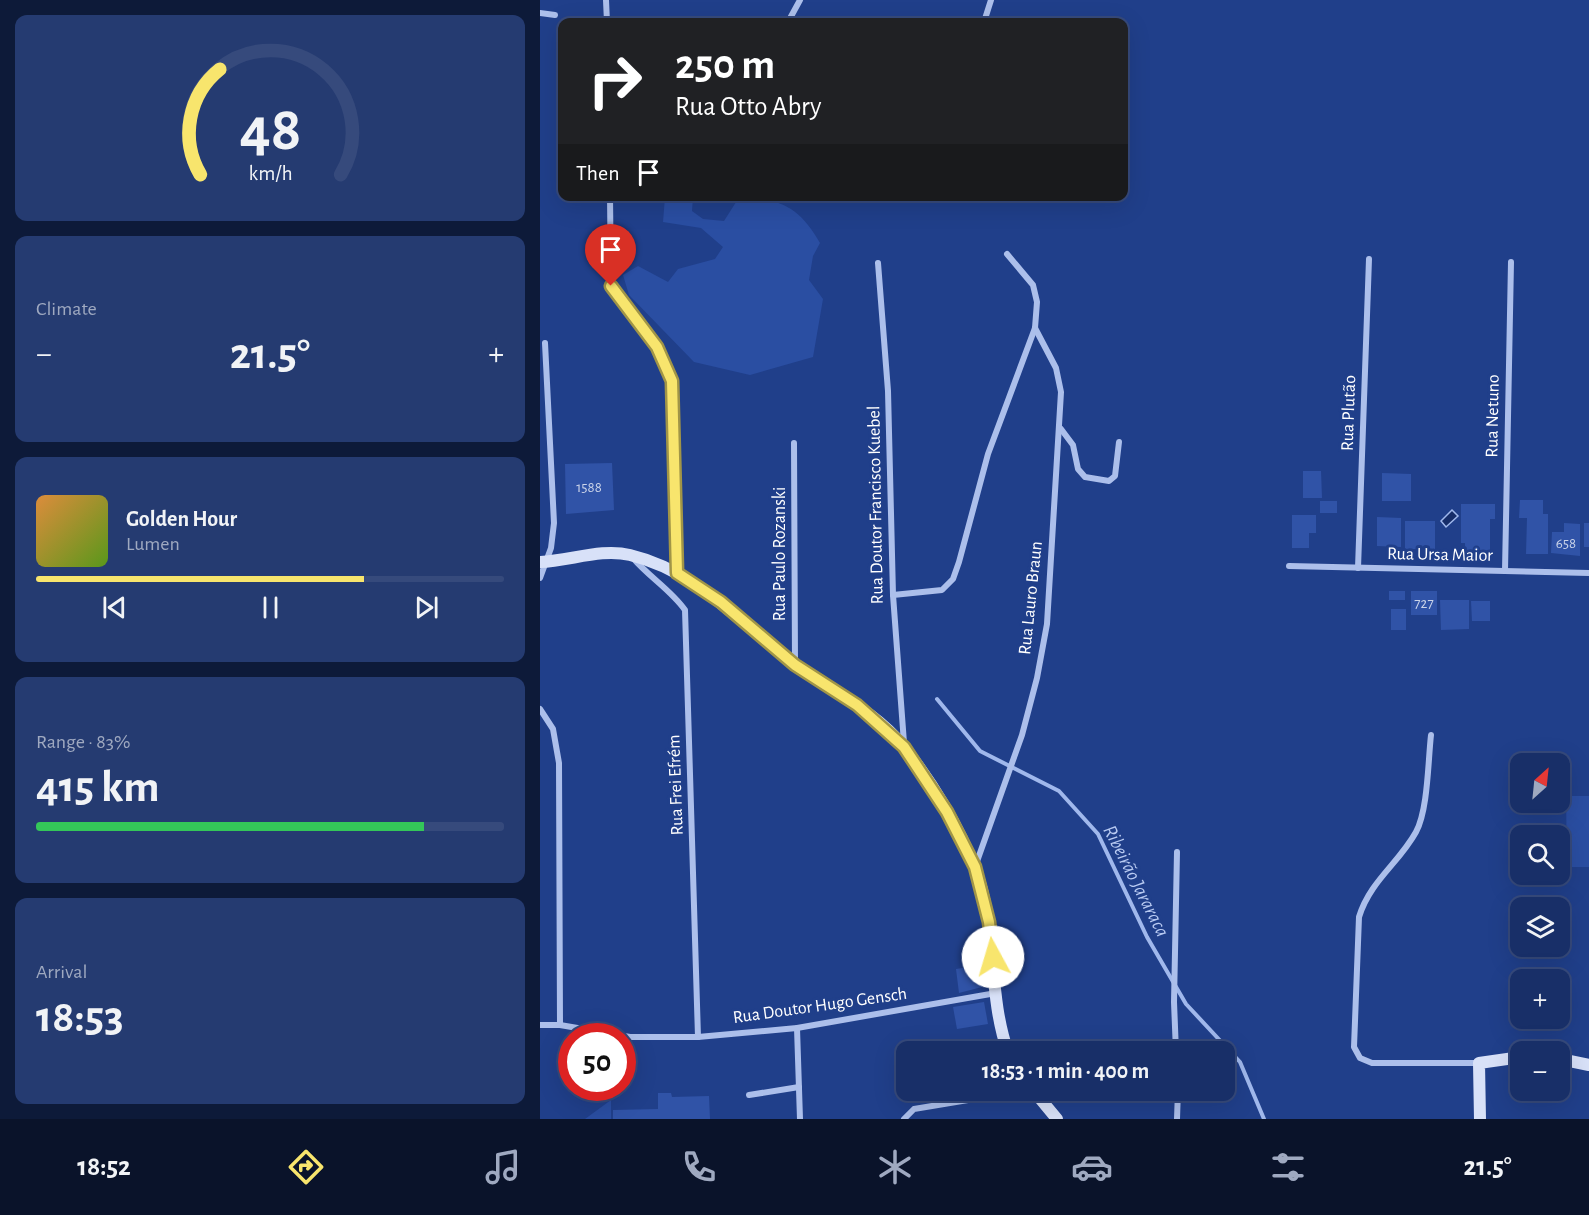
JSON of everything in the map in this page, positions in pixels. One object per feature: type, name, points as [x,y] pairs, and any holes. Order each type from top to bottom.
[{"type":"main road","points":[[544,562],[615,553],[631,555],[677,573],[721,602],[795,665],[857,705],[904,747],[947,812],[975,867],[989,922],[996,993],[1005,1041]]},
{"type":"main road","points":[[1480,1119],[1479,1063],[1510,1059]]},
{"type":"main road","points":[[1570,1061],[1589,1065]]},
{"type":"main road","points":[[1042,1101],[1057,1119]]},
{"type":"street","points":[[606,0],[607,18]]},
{"type":"street","points":[[790,18],[800,0]]},
{"type":"street","points":[[985,18],[992,0]]},
{"type":"street","points":[[540,13],[555,15]]},
{"type":"street","points":[[610,201],[611,286],[657,347],[672,381],[677,573]]},
{"type":"street","points":[[893,595],[942,590],[953,579],[988,454],[1035,328],[1037,302],[1033,285],[1006,254]]},
{"type":"street","name":"Rua Plutão","points":[[1358,568],[1370,259]]},
{"type":"street","name":"Rua Netuno","points":[[1505,571],[1511,262]]},
{"type":"street","name":"Rua Doutor Francisco Kuebel","points":[[878,263],[888,391],[893,595],[904,747]]},
{"type":"street","name":"Rua Lauro Braun","points":[[975,867],[1022,735],[1037,678],[1047,624],[1060,429],[1060,392],[1056,368],[1035,328]]},
{"type":"street","points":[[540,578],[554,523],[545,343]]},
{"type":"street","points":[[1060,429],[1073,445],[1078,469],[1085,477],[1109,481],[1115,476],[1119,442]]},
{"type":"street","name":"Rua Paulo Rozanski","points":[[794,443],[795,665]]},
{"type":"street","name":"Rua Frei Efrém","points":[[631,555],[644,571],[678,600],[685,610],[698,1037]]},
{"type":"street","name":"Rua Ursa Maior","points":[[1289,566],[1589,573]]},
{"type":"street","points":[[540,709],[553,729],[559,763],[560,1023]]},
{"type":"street","points":[[1431,735],[1424,808],[1416,832],[1365,897],[1359,917],[1354,1047],[1360,1058],[1372,1063],[1479,1063]]},
{"type":"street","points":[[1176,1041],[1174,1002],[1177,971],[1177,852]]},
{"type":"street","name":"Rua Doutor Hugo Gensch","points":[[636,1037],[698,1037],[797,1029],[996,993]]},
{"type":"street","name":"Rua Doutor Hugo Gensch","points":[[540,1025],[558,1025]]},
{"type":"street","points":[[797,1029],[800,1119]]},
{"type":"street","points":[[749,1095],[799,1087]]},
{"type":"street","points":[[904,1119],[914,1109],[962,1101]]},
{"type":"street","points":[[1177,1119],[1178,1101]]},
{"type":"shaded area","points":[[665,201],[693,201],[692,211],[703,219],[724,221],[737,201],[776,202],[796,212],[820,243],[813,256],[809,280],[823,299],[813,357],[750,375],[694,362],[629,295],[623,275],[638,266],[668,282],[678,269],[715,259],[723,247],[701,228],[663,222]]},
{"type":"shaded area","points":[[1452,510],[1458,516],[1446,527],[1441,521]]},
{"type":"shaded area","points":[[1570,796],[1589,796],[1589,867],[1570,867],[1570,825],[1566,825],[1566,813],[1570,813]]},
{"type":"shaded area","points":[[610,1101],[611,1101],[611,1119],[585,1119]]},
{"type":"building","points":[[612,463],[614,510],[566,514],[565,464]]},
{"type":"building","points":[[1303,471],[1321,471],[1322,498],[1303,498]]},
{"type":"building","points":[[1382,473],[1411,474],[1411,501],[1382,501]]},
{"type":"building","points":[[1520,500],[1543,500],[1543,514],[1548,514],[1548,554],[1526,554],[1527,518],[1519,518]]},
{"type":"building","points":[[1320,501],[1337,501],[1337,513],[1320,513]]},
{"type":"building","points":[[1461,504],[1495,504],[1495,519],[1490,519],[1490,551],[1465,551],[1465,543],[1461,543]]},
{"type":"building","points":[[1292,515],[1316,515],[1316,533],[1309,533],[1309,548],[1292,548]]},
{"type":"building","points":[[1377,517],[1401,518],[1401,547],[1377,546]]},
{"type":"building","points":[[1405,521],[1435,521],[1435,549],[1405,549]]},
{"type":"building","points":[[1564,523],[1580,524],[1580,556],[1551,553],[1552,532],[1564,532]]},
{"type":"building","points":[[1584,523],[1589,523],[1589,547],[1584,547]]},
{"type":"building","points":[[1389,591],[1405,591],[1405,600],[1389,600]]},
{"type":"building","points":[[1411,591],[1437,591],[1437,615],[1411,615]]},
{"type":"building","points":[[1440,600],[1469,600],[1469,629],[1441,630]]},
{"type":"building","points":[[1471,601],[1490,601],[1490,621],[1472,621]]},
{"type":"building","points":[[1391,609],[1406,609],[1406,630],[1391,630]]},
{"type":"building","points":[[981,965],[982,987],[959,993],[956,969]]},
{"type":"building","points":[[984,1002],[988,1024],[957,1029],[953,1007]]},
{"type":"building","points":[[658,1093],[671,1093],[672,1097],[709,1096],[710,1119],[613,1119],[613,1110],[658,1109]]},
{"type":"waterway","name":"Ribeirão Jararaca","points":[[937,699],[980,751],[1059,791],[1098,834],[1147,937],[1186,1004],[1240,1062],[1264,1119]]},
{"type":"route","points":[[611,286],[621,303],[657,347],[667,365],[672,381],[677,573],[721,602],[795,665],[857,705],[879,722],[904,747],[947,812],[975,867],[989,922],[993,957]]}]
